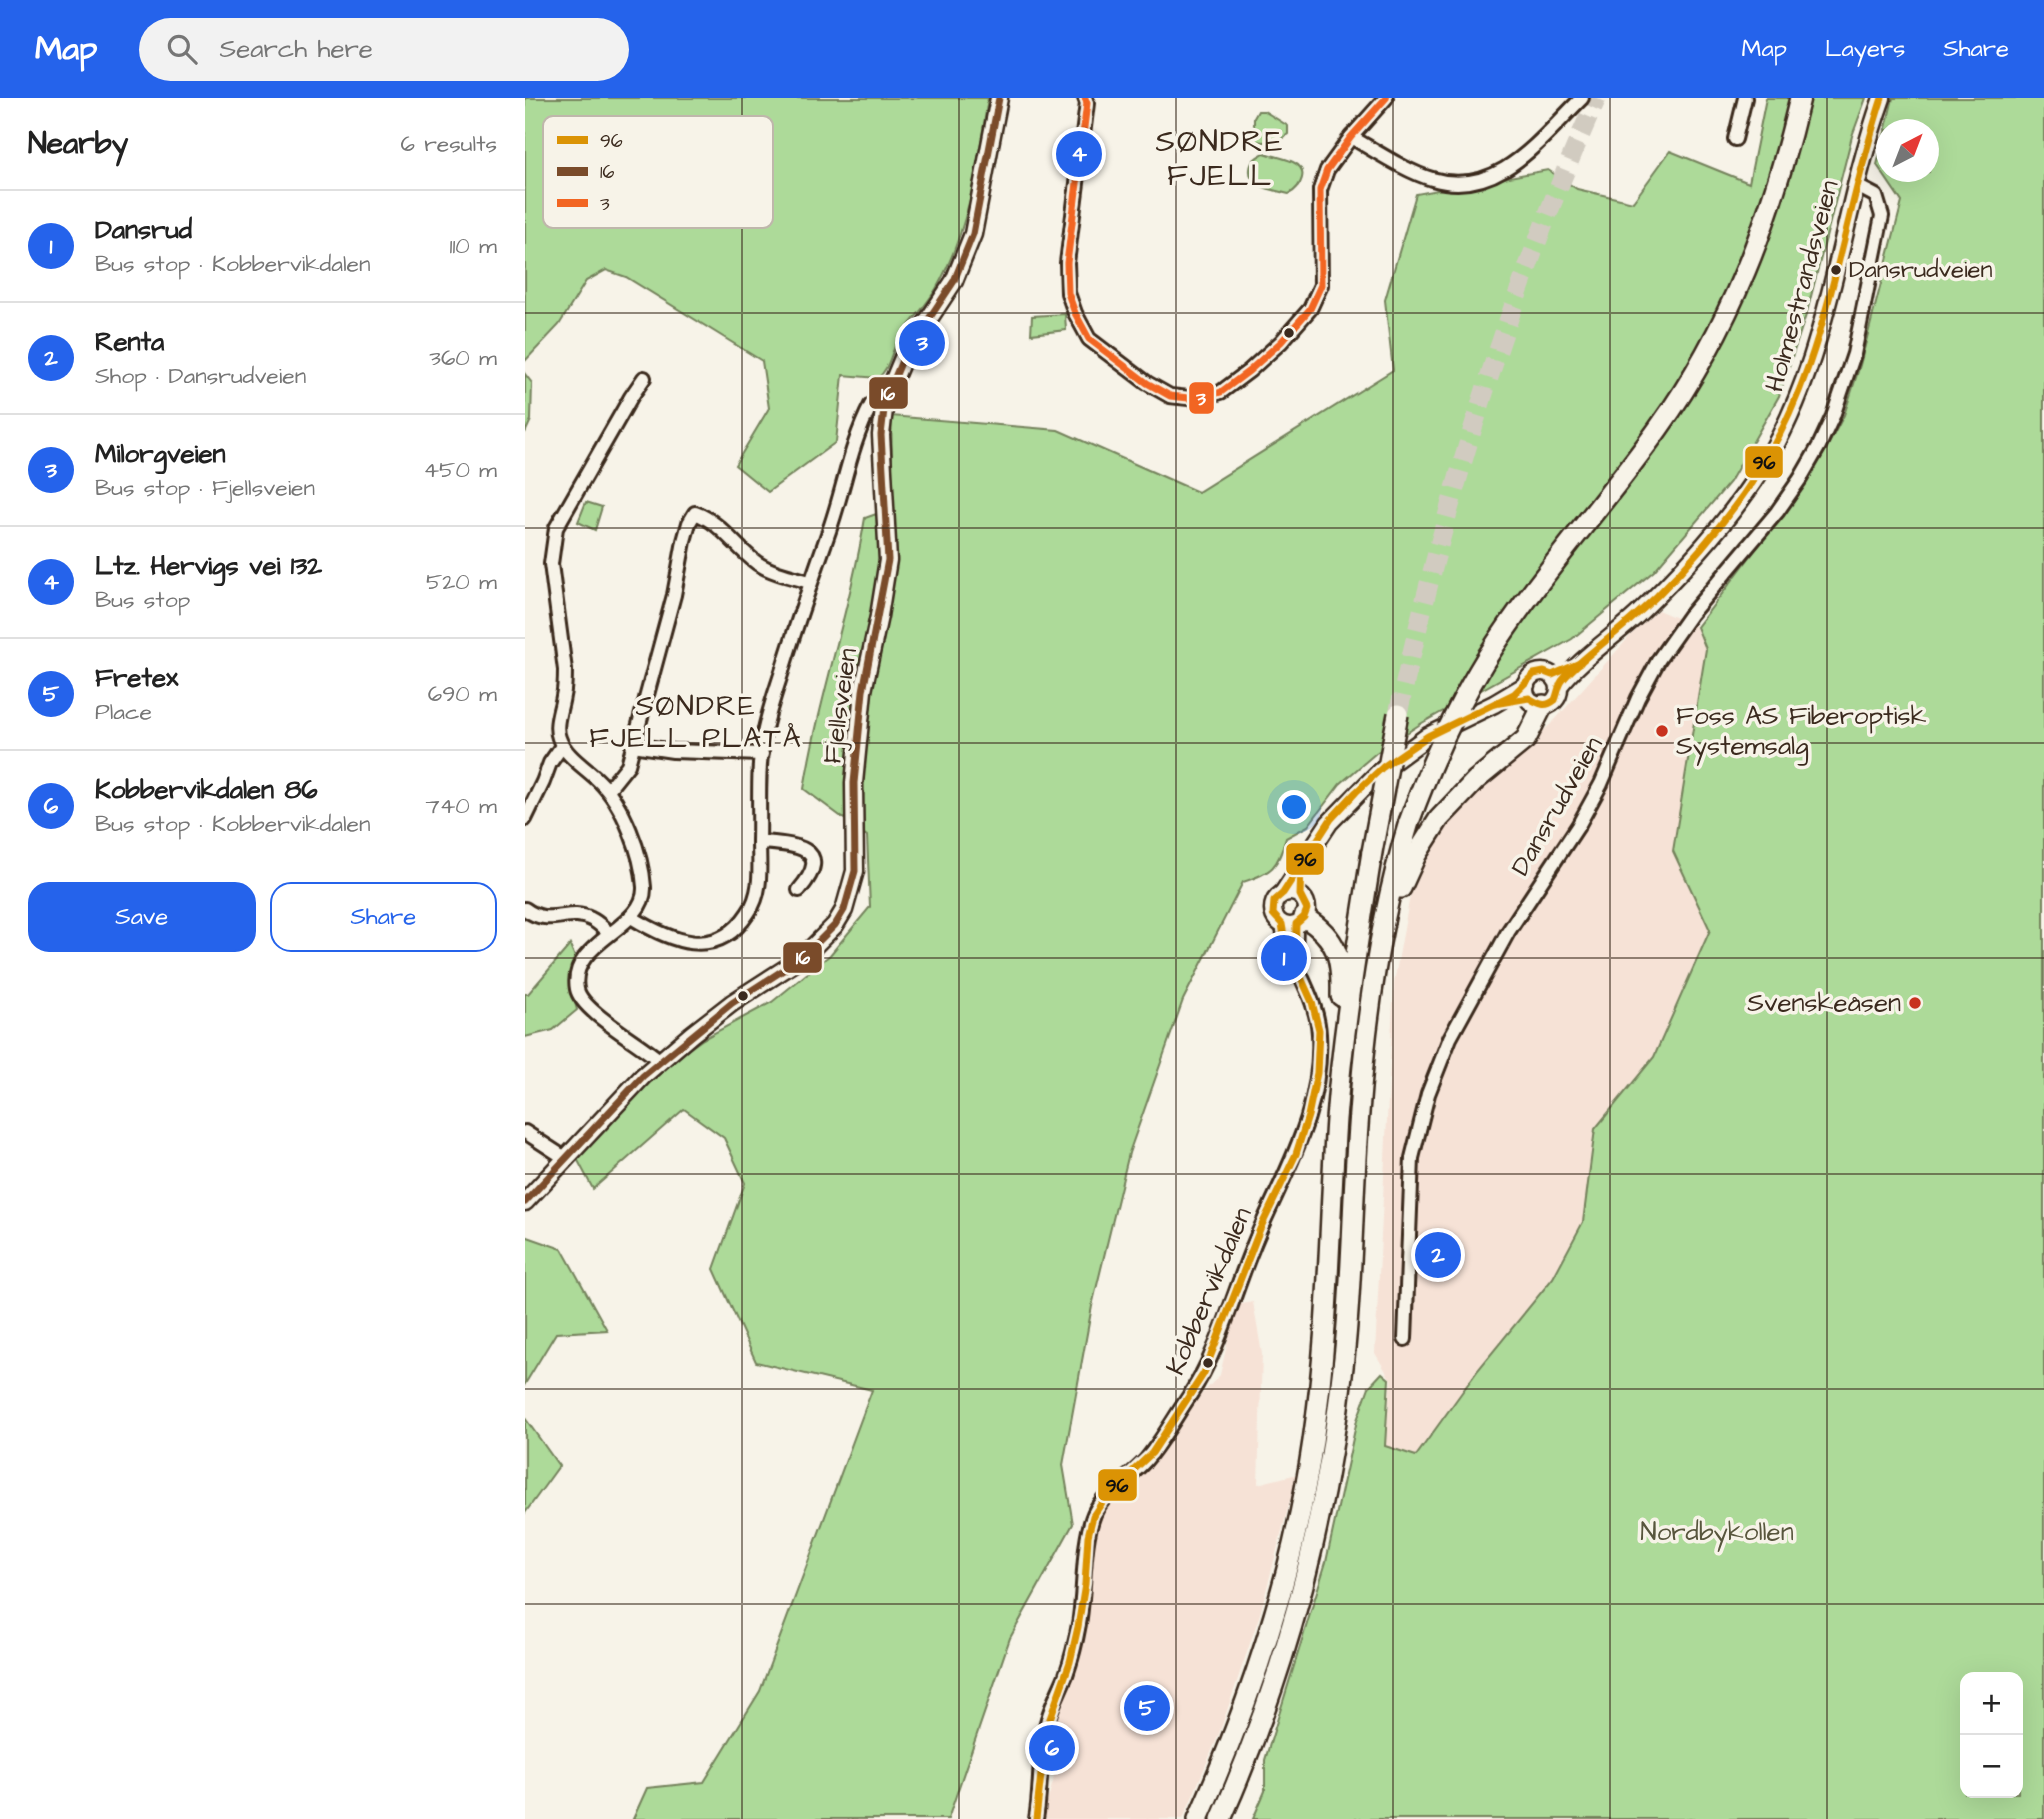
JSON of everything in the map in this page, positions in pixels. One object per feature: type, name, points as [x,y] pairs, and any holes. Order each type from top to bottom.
[{"type":"highway","points":[[1221,1819],[1267,1707],[1287,1646],[1302,1595],[1325,1495],[1343,1366],[1359,1114],[1370,1000],[1387,904],[1409,822],[1438,749],[1486,659],[1534,590],[1659,428],[1703,359],[1739,290],[1757,245],[1800,98]]},
{"type":"highway","points":[[1370,1000],[1405,877],[1427,836],[1457,798],[1526,739],[1534,727],[1532,696]]},
{"type":"highway","points":[[1198,1819],[1248,1698],[1268,1638],[1304,1494],[1323,1364],[1336,1117],[1350,995],[1372,852],[1398,714]]},
{"type":"highway","points":[[1294,922],[1329,936],[1340,964],[1341,1004],[1335,1054],[1336,1117]]},
{"type":"main road","name":"Fjellsveien","points":[[525,1202],[660,1061],[732,1003],[801,958],[835,925],[849,897],[855,871],[854,783],[859,720],[888,560],[881,435],[885,401],[903,358],[954,281],[969,243],[981,200],[999,98]]},
{"type":"main road","name":"Holmestrandsveien","points":[[1532,696],[1530,677],[1544,672],[1556,680],[1631,620],[1675,576],[1741,499],[1770,455],[1794,408],[1813,357],[1855,185],[1882,98]]},
{"type":"main road","points":[[1283,893],[1292,891],[1300,895],[1307,905],[1294,922],[1275,917],[1272,908],[1276,899],[1283,893],[1329,823],[1379,772],[1428,736],[1495,704],[1532,696],[1555,699],[1556,680]]},
{"type":"main road","points":[[1300,895],[1301,866]]},
{"type":"street","points":[[1085,98],[1087,103],[1067,263],[1068,293],[1089,339],[1147,383],[1178,398],[1214,395],[1228,387],[1274,348],[1310,309],[1321,285],[1320,190],[1327,170],[1351,137],[1386,98]]},
{"type":"street","points":[[1351,137],[1429,178],[1449,183],[1472,183],[1492,178],[1517,162],[1582,98]]},
{"type":"street","points":[[1735,139],[1745,98]]},
{"type":"street","name":"Dansrudveien","points":[[1405,1339],[1412,1158],[1428,1094],[1450,1038],[1477,986],[1508,932],[1578,826],[1601,784],[1638,698],[1659,659],[1800,479],[1833,416],[1854,354],[1882,216],[1876,196],[1855,185]]},
{"type":"street","points":[[644,378],[561,518],[552,542],[551,564],[565,670],[564,696],[557,735],[562,746],[608,790],[621,810],[643,880],[641,904],[590,952],[582,964],[576,982],[579,998],[592,1012],[660,1061]]},
{"type":"street","points":[[631,916],[666,937],[683,942],[710,941],[720,938],[742,920],[753,905],[758,890],[761,754],[765,726],[862,423],[871,405],[885,401]]},
{"type":"street","points":[[608,790],[628,765],[674,595],[684,541],[695,513],[724,533],[756,562],[772,571],[810,582]]},
{"type":"street","points":[[633,745],[673,751],[761,754]]},
{"type":"street","points":[[525,818],[550,763],[562,746]]},
{"type":"street","points":[[759,842],[804,848],[809,852],[812,859],[811,873],[799,890]]},
{"type":"street","points":[[525,908],[540,918],[582,916],[591,919],[609,933]]},
{"type":"street","name":"Kobbervikdalen","points":[[1036,1819],[1046,1730],[1070,1662],[1078,1628],[1085,1584],[1088,1536],[1093,1516],[1107,1495],[1135,1472],[1152,1453],[1204,1373],[1260,1229],[1302,1137],[1314,1093],[1319,1030],[1312,1002],[1285,942],[1294,922]]},
{"type":"street","points":[[525,1132],[565,1158]]},
{"type":"shaded area","points":[[1658,610],[1697,627],[1706,649],[1673,851],[1710,930],[1654,1057],[1595,1129],[1583,1222],[1553,1278],[1478,1370],[1416,1456],[1385,1446],[1391,1380],[1375,1353],[1394,983],[1410,896],[1428,849],[1457,808],[1553,722],[1631,635]]},
{"type":"shaded area","points":[[1253,1302],[1262,1354],[1258,1484],[1297,1474],[1260,1614],[1219,1734],[1183,1819],[1042,1819],[1053,1782],[1057,1749],[1055,1716],[1072,1670],[1091,1545],[1101,1515],[1109,1498],[1151,1462],[1196,1400],[1220,1375],[1236,1305]]},
{"type":"green space","points":[[525,98],[988,98],[971,196],[957,244],[936,289],[898,341],[878,378],[843,375],[836,442],[768,492],[735,465],[769,408],[762,361],[626,277],[606,270],[586,281],[559,325],[525,361]]},
{"type":"green space","points":[[1766,98],[1866,98],[1852,136],[1807,312],[1779,396],[1730,482],[1654,571],[1572,639],[1422,723],[1376,753],[1340,784],[1308,826],[1286,838],[1280,856],[1272,868],[1243,882],[1183,1000],[1129,1153],[1092,1306],[1063,1465],[1073,1524],[1010,1638],[948,1819],[633,1819],[647,1788],[704,1782],[760,1691],[872,1390],[756,1362],[714,1269],[745,1183],[724,1138],[684,1109],[593,1189],[575,1155],[661,1069],[703,1039],[772,1002],[830,955],[870,907],[867,836],[804,789],[865,518],[893,508],[891,416],[1058,430],[1198,492],[1393,370],[1385,300],[1416,194],[1548,170],[1577,189],[1633,202],[1670,151],[1749,183]]},
{"type":"green space","name":"Nordbykollen","points":[[1893,98],[2044,98],[2044,1819],[1253,1819],[1265,1791],[1265,1760],[1326,1562],[1357,1420],[1369,1387],[1382,1373],[1389,1379],[1385,1446],[1416,1456],[1478,1370],[1553,1278],[1583,1222],[1595,1129],[1654,1057],[1710,930],[1673,851],[1706,649],[1697,627],[1799,492],[1844,415],[1860,365],[1902,202],[1888,182],[1939,182],[1939,119],[1888,119]]},
{"type":"green space","points":[[1258,111],[1264,111],[1288,126],[1288,134],[1276,143],[1253,141],[1249,135]]},
{"type":"green space","points":[[1264,153],[1290,161],[1301,169],[1300,183],[1289,194],[1263,187],[1253,180],[1250,169],[1252,163]]},
{"type":"green space","points":[[1065,314],[1066,330],[1031,334],[1032,316]]},
{"type":"green space","points":[[525,374],[532,383],[531,420],[525,433]]},
{"type":"green space","points":[[586,502],[602,507],[595,530],[578,522]]},
{"type":"green space","points":[[570,945],[575,957],[570,983],[577,1010],[553,1030],[525,1037],[525,994],[528,994]]},
{"type":"green space","points":[[525,1236],[562,1249],[607,1330],[556,1333],[525,1384]]},
{"type":"green space","points":[[525,1418],[559,1466],[525,1513]]},
{"type":"tunnel","points":[[1398,714],[1436,557],[1481,401],[1535,248],[1597,98]]},
{"type":"transit line","name":"16","points":[[525,1202],[643,1076],[732,1003],[802,958],[835,925],[844,910],[855,871],[854,783],[863,691],[888,560],[881,435],[885,401],[903,358],[954,281],[973,234],[999,98]]},
{"type":"transit line","name":"3","points":[[1085,98],[1087,103],[1067,263],[1068,293],[1075,313],[1089,339],[1147,383],[1170,396],[1198,399],[1221,392],[1249,371],[1281,342],[1310,309],[1321,285],[1320,190],[1327,170],[1351,137],[1386,98]]},
{"type":"transit line","name":"96","points":[[1494,704],[1529,698],[1545,704],[1555,700],[1561,683],[1570,672],[1657,596],[1713,535],[1772,450],[1813,353],[1882,98]]},
{"type":"transit line","name":"96","points":[[1036,1819],[1046,1730],[1070,1662],[1078,1627],[1085,1584],[1088,1536],[1093,1516],[1107,1495],[1152,1453],[1204,1373],[1260,1229],[1296,1154],[1308,1116],[1317,1073],[1319,1030],[1312,1002],[1285,942],[1282,924],[1273,914],[1274,901],[1283,893],[1331,819],[1383,767],[1428,736],[1514,694],[1534,674],[1544,672],[1552,675],[1580,663]]},
{"type":"transit line","name":"96","points":[[1295,961],[1296,924],[1304,917],[1307,909],[1300,895],[1301,866]]},
{"type":"place","name":"Ltz. Hervigs vei 132","points":[[1079,154]]},
{"type":"place","name":"Dansrudveien","points":[[1836,270]]},
{"type":"place","name":"Milorgveien","points":[[922,343]]},
{"type":"place","name":"Foss AS Fiberoptisk Systemsalg","points":[[1662,731]]},
{"type":"place","name":"Dansrud","points":[[1284,958]]},
{"type":"place","name":"Svenskeåsen","points":[[1915,1003]]},
{"type":"place","name":"Renta","points":[[1438,1255]]},
{"type":"place","name":"Fretex","points":[[1147,1708]]},
{"type":"place","name":"Kobbervikdalen 86","points":[[1052,1748]]},
{"type":"district","name":"SØNDRE FJELL","points":[[1220,159]]},
{"type":"district","name":"SØNDRE FJELL PLATÅ","points":[[696,722]]}]
